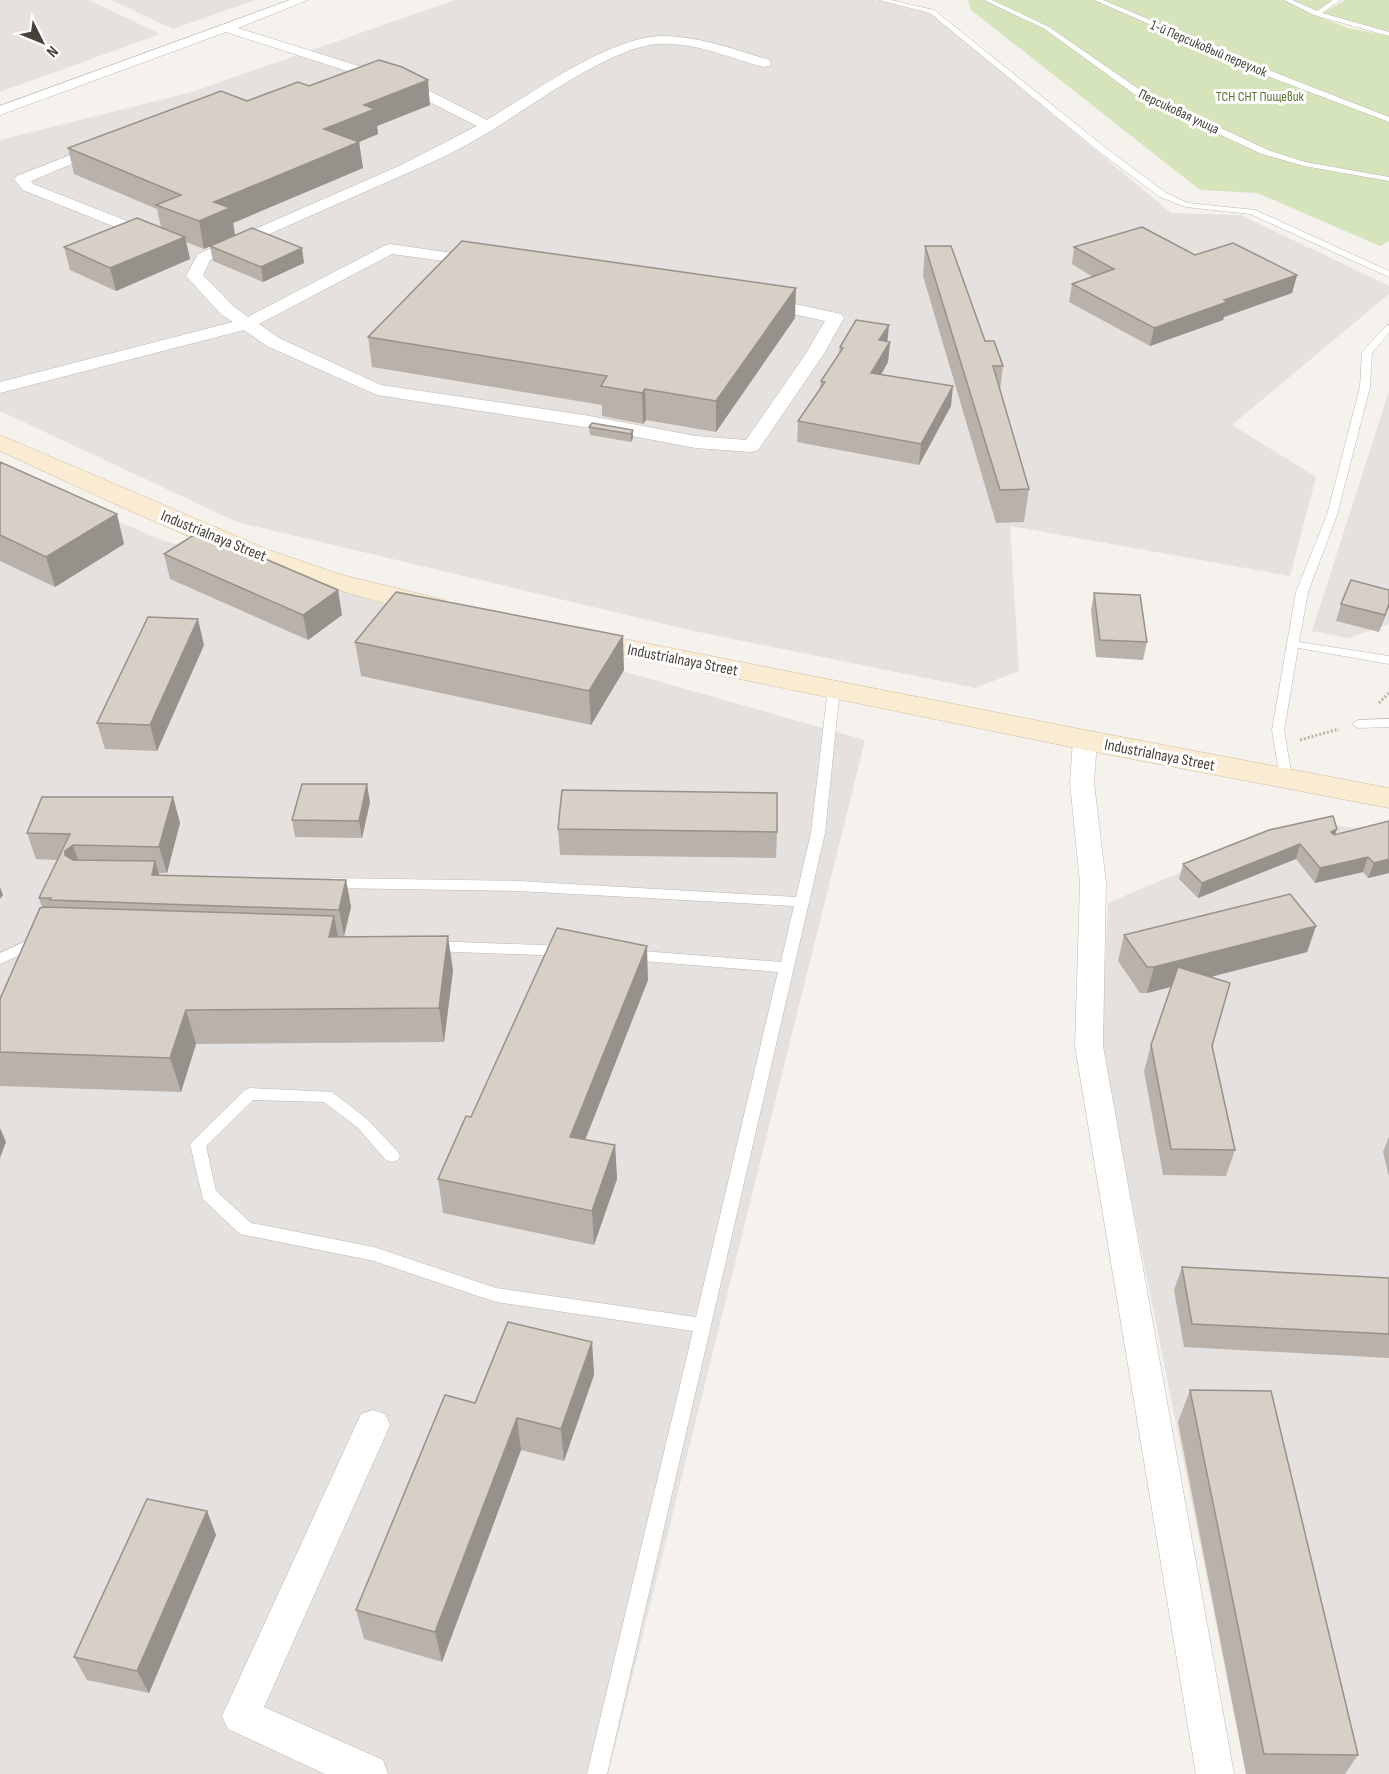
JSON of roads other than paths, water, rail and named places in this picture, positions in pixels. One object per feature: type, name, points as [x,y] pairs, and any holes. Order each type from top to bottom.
[{"type":"main road","name":"Industrialnaya Street","points":[[0,442],[189,526],[298,570],[386,595],[456,611]]},
{"type":"main road","name":"Industrialnaya Street","points":[[549,631],[1085,740],[1389,798]]},
{"type":"street","points":[[0,111],[302,0]]},
{"type":"street","points":[[225,28],[411,87],[487,126]]},
{"type":"street","points":[[749,299],[835,318],[814,355],[751,446],[696,442],[584,421],[377,390],[273,342],[226,310],[194,276],[199,255],[404,169],[472,136],[616,51],[656,40],[688,43],[721,50],[764,63]]},
{"type":"street","points":[[93,150],[22,179],[28,187],[171,244]]},
{"type":"street","points":[[0,388],[247,324],[390,249],[495,263]]},
{"type":"street","points":[[1085,740],[1082,783],[1093,883],[1089,1046],[1215,1774]]},
{"type":"street","points":[[369,1774],[241,1716],[373,1425]]},
{"type":"lane","points":[[882,0],[932,11],[1104,151],[1163,195],[1186,205],[1252,212],[1389,274]]},
{"type":"lane","name":"Персиковая улица","points":[[987,0],[1047,28],[1140,94],[1265,152],[1304,164],[1389,179]]},
{"type":"lane","name":"1-й Персиковый переулок","points":[[1098,0],[1273,75],[1389,120]]},
{"type":"lane","points":[[1287,0],[1316,14],[1351,26],[1389,34]]},
{"type":"lane","points":[[1316,14],[1337,0]]},
{"type":"lane","points":[[1286,778],[1278,730],[1302,592],[1332,515],[1365,387],[1366,352],[1389,328]]},
{"type":"lane","points":[[1293,644],[1389,660]]},
{"type":"lane","points":[[597,1774],[818,832],[834,688]]},
{"type":"lane","points":[[1358,724],[1389,723]]},
{"type":"lane","points":[[314,883],[518,886],[802,902]]},
{"type":"lane","points":[[0,959],[34,941],[56,934]]},
{"type":"lane","points":[[420,946],[578,952]]},
{"type":"lane","points":[[611,954],[786,968]]},
{"type":"lane","points":[[392,1156],[362,1123],[327,1096],[250,1094],[198,1144],[209,1194],[246,1228],[374,1254],[495,1295],[702,1325]]},
{"type":"park label","name":"ТСН СНТ Пищевик","points":[[1260,96]]}]
